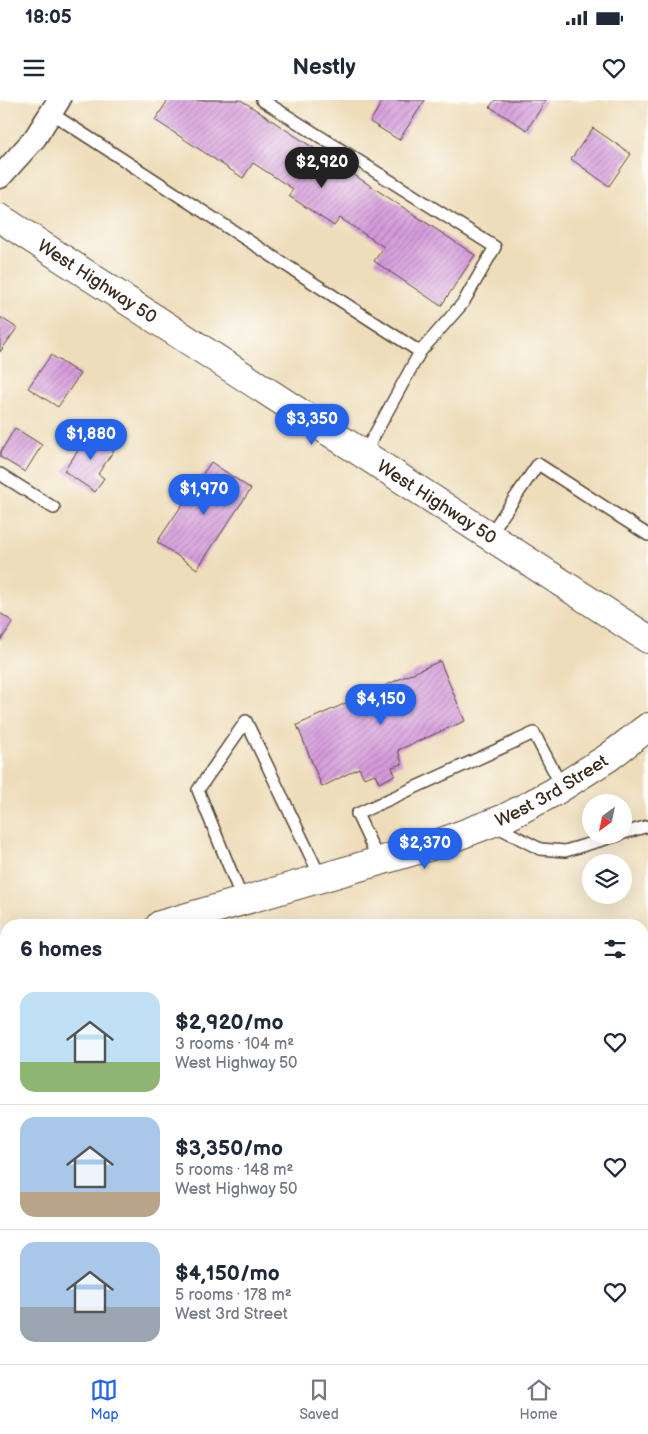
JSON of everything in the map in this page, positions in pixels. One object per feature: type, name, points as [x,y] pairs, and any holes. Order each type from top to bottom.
[{"type":"main road","name":"West Highway 50","points":[[0,218],[648,639]]},
{"type":"main road","name":"West 3rd Street","points":[[181,919],[431,846],[505,818],[562,787],[609,757],[648,727]]},
{"type":"street","points":[[0,177],[34,138],[55,107]]},
{"type":"lane","points":[[262,100],[495,248],[463,303],[420,352],[364,454]]},
{"type":"lane","points":[[55,107],[420,352]]},
{"type":"lane","points":[[489,536],[538,464],[648,535]]},
{"type":"lane","points":[[0,474],[54,508]]},
{"type":"lane","points":[[243,901],[198,790],[246,721],[321,878]]},
{"type":"lane","points":[[380,861],[357,814],[534,732],[562,787]]},
{"type":"lane","points":[[491,823],[540,849],[565,851],[588,844]]},
{"type":"lane","points":[[632,831],[648,826]]},
{"type":"building","points":[[168,100],[241,100],[475,255],[441,306],[374,261],[384,247],[340,218],[334,226],[289,196],[293,189],[253,163],[243,178],[155,120]]},
{"type":"building","points":[[383,100],[425,100],[399,140],[370,122]]},
{"type":"building","points":[[495,100],[546,100],[527,130],[490,107]]},
{"type":"building","points":[[593,128],[631,154],[609,186],[571,159]]},
{"type":"building","points":[[0,317],[17,328],[0,352]]},
{"type":"building","points":[[51,355],[80,374],[58,407],[28,388]]},
{"type":"building","points":[[15,428],[42,445],[25,472],[0,457],[0,453]]},
{"type":"building","points":[[92,430],[116,447],[98,474],[104,478],[95,492],[64,471]]},
{"type":"building","points":[[211,462],[251,489],[197,569],[157,542]]},
{"type":"building","points":[[0,613],[13,622],[0,641]]},
{"type":"building","points":[[440,661],[465,721],[398,750],[402,764],[392,767],[395,775],[379,783],[375,774],[364,778],[359,768],[322,787],[297,725]]}]
